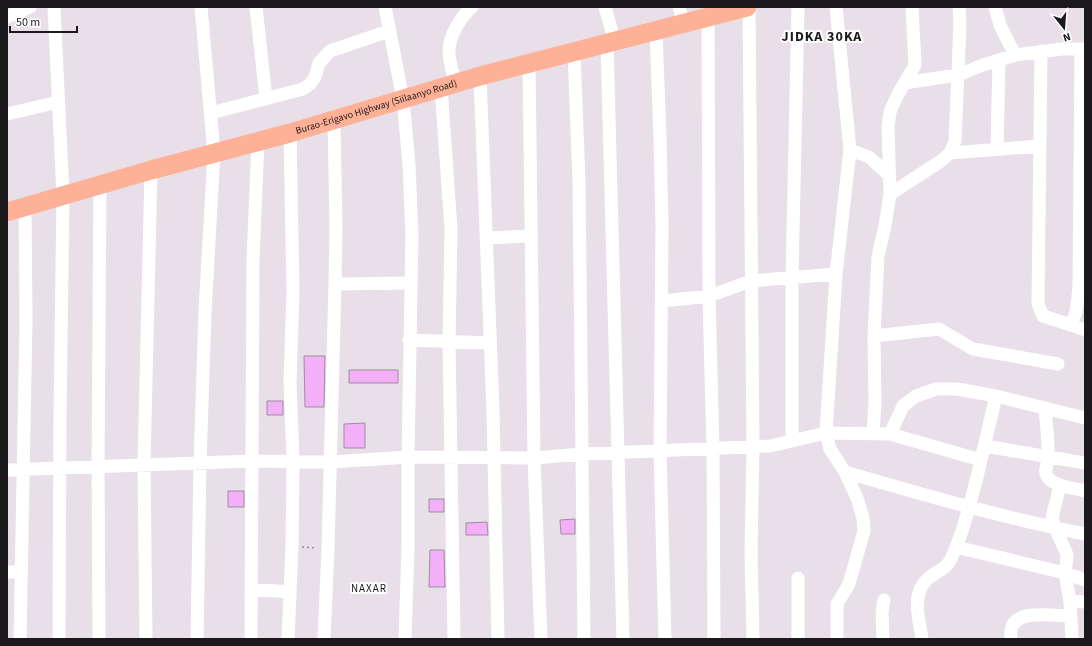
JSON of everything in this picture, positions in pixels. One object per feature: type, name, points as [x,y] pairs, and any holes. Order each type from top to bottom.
[{"type":"highway","name":"Burao-Erigavo Highway (Siilaanyo Road)","points":[[7,212],[151,170],[290,133],[480,76],[656,31],[681,15],[708,17],[748,7]]},
{"type":"street","points":[[7,16],[30,7]]},
{"type":"street","points":[[54,7],[63,195],[59,639]]},
{"type":"street","points":[[197,639],[200,464],[205,312],[214,153],[201,7]]},
{"type":"street","points":[[256,7],[266,99]]},
{"type":"street","points":[[385,7],[403,99],[409,165],[412,235],[409,340],[408,546],[405,639]]},
{"type":"street","points":[[454,639],[449,342],[451,229],[448,85],[450,44],[460,22],[472,7]]},
{"type":"street","points":[[605,7],[611,42],[618,453],[623,639]]},
{"type":"street","points":[[748,7],[752,281],[753,447],[751,552],[753,639]]},
{"type":"street","points":[[792,440],[792,276],[798,7]]},
{"type":"street","points":[[836,7],[850,150],[836,274],[826,433],[830,449],[845,472],[857,498],[863,518],[864,531],[849,584],[837,604],[837,639]]},
{"type":"street","points":[[873,433],[875,402],[874,336],[878,256],[890,194],[888,126],[890,112],[904,83],[915,65],[912,7]]},
{"type":"street","points":[[890,194],[941,161],[950,153],[955,142],[960,24],[959,7]]},
{"type":"street","points":[[995,7],[1000,26],[1015,55]]},
{"type":"street","points":[[708,17],[709,296],[713,449],[714,639]]},
{"type":"street","points":[[656,31],[660,138],[663,301],[660,451],[665,639]]},
{"type":"street","points":[[211,114],[303,90],[315,77],[319,63],[330,51],[389,32]]},
{"type":"street","points":[[904,83],[958,75],[1015,55],[1062,49],[1083,49],[1079,288],[1076,312],[1071,325]]},
{"type":"street","points":[[1041,51],[1038,304],[1043,316],[1085,330]]},
{"type":"street","points":[[574,52],[579,181],[584,639]]},
{"type":"street","points":[[997,149],[999,60]]},
{"type":"street","points":[[529,63],[534,458],[541,639]]},
{"type":"street","points":[[480,76],[487,238],[498,639]]},
{"type":"street","points":[[7,114],[58,102]]},
{"type":"street","points":[[324,639],[331,462],[335,284],[336,228],[334,120]]},
{"type":"street","points":[[288,639],[292,547],[293,461],[290,382],[293,292],[290,133]]},
{"type":"street","points":[[252,639],[253,259],[258,141]]},
{"type":"street","points":[[950,153],[1040,146]]},
{"type":"street","points":[[850,150],[869,157],[890,176]]},
{"type":"street","points":[[146,639],[144,465],[151,170]]},
{"type":"street","points":[[99,639],[98,466],[100,185]]},
{"type":"street","points":[[20,639],[26,320],[25,207]]},
{"type":"street","points":[[487,238],[530,236]]},
{"type":"street","points":[[663,301],[709,296],[752,281],[792,276],[836,274]]},
{"type":"street","points":[[335,284],[411,283]]},
{"type":"street","points":[[874,336],[939,329],[973,349],[1058,364]]},
{"type":"street","points":[[409,340],[489,343]]},
{"type":"street","points":[[890,434],[903,406],[916,396],[936,389],[957,389],[996,396],[1085,418]]},
{"type":"street","points":[[922,639],[918,605],[919,592],[925,580],[950,561],[956,547],[969,507],[996,396]]},
{"type":"street","points":[[1045,408],[1048,457],[1046,476],[1052,481],[1085,491]]},
{"type":"street","points":[[7,470],[252,461],[331,462],[408,457],[534,458],[582,454],[770,446],[826,433],[890,434],[981,460]]},
{"type":"street","points":[[985,446],[1085,463]]},
{"type":"street","points":[[845,472],[969,507],[1085,534]]},
{"type":"street","points":[[1060,484],[1052,518],[1066,552],[1065,573],[1070,601],[1072,639]]},
{"type":"street","points":[[956,547],[1065,573],[1085,580]]},
{"type":"street","points":[[7,572],[21,572]]},
{"type":"street","points":[[798,578],[798,639]]},
{"type":"street","points":[[252,589],[290,592]]},
{"type":"street","points":[[883,639],[882,612],[884,600]]},
{"type":"street","points":[[1070,601],[1085,602]]},
{"type":"street","points":[[1011,639],[1011,629],[1015,622],[1022,617],[1029,615],[1070,616]]},
{"type":"path","points":[[292,547],[328,549]]},
{"type":"building","points":[[304,356],[325,356],[324,407],[305,407]]},
{"type":"building","points":[[349,370],[398,370],[398,383],[349,383]]},
{"type":"building","points":[[267,401],[283,401],[283,415],[267,415]]},
{"type":"building","points":[[365,423],[365,448],[344,448],[344,424]]},
{"type":"building","points":[[228,491],[244,491],[244,507],[228,507]]},
{"type":"building","points":[[429,499],[444,499],[444,512],[429,512]]},
{"type":"building","points":[[575,519],[575,534],[561,534],[560,520]]},
{"type":"building","points":[[487,522],[488,535],[466,535],[466,523]]},
{"type":"building","points":[[430,550],[444,550],[445,587],[429,587]]},
{"type":"district","name":"JIDKA 30KA","points":[[822,37]]},
{"type":"district","name":"NAXAR","points":[[369,588]]}]
